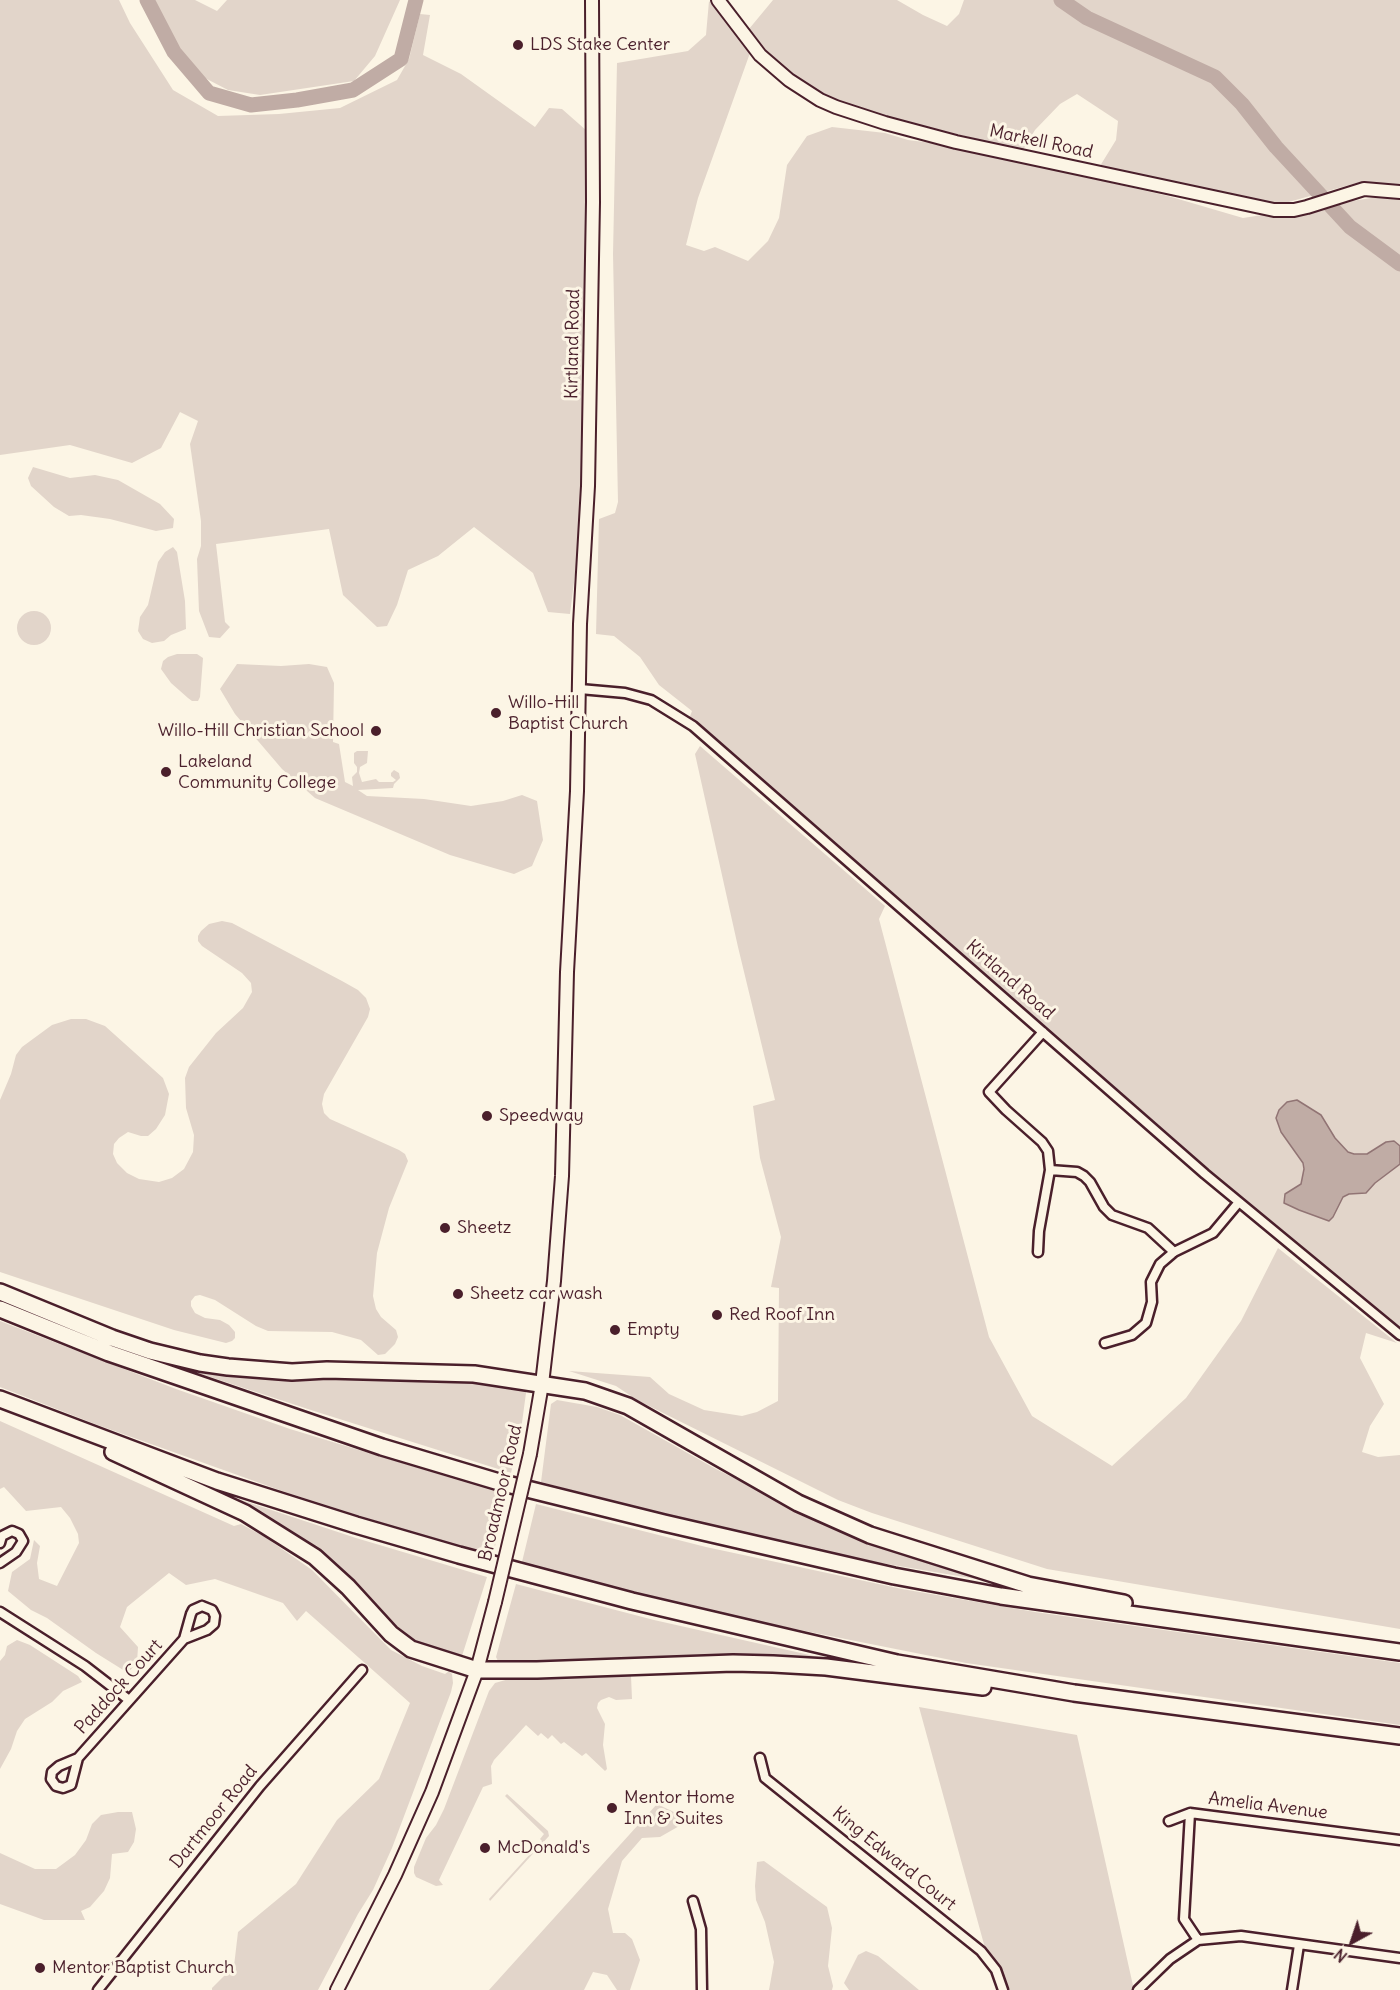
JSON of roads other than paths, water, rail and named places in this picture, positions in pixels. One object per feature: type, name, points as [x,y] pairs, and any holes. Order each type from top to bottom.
[{"type":"highway","points":[[0,1292],[112,1338],[150,1351],[209,1364],[292,1372],[327,1370],[474,1374],[585,1391],[628,1406],[798,1503],[881,1539],[1028,1585],[1286,1635]]},
{"type":"highway","points":[[0,1309],[120,1357],[382,1448],[499,1482],[664,1523],[894,1576],[1001,1596],[1400,1652]]},
{"type":"highway","points":[[0,1401],[244,1513],[315,1557],[348,1587],[391,1634],[411,1649],[477,1670],[733,1663],[796,1665],[1017,1692],[1188,1708]]},
{"type":"highway","points":[[0,1401],[238,1488],[490,1564],[632,1601],[897,1663],[1074,1693],[1400,1736]]},
{"type":"main road","name":"Kirtland Road","points":[[567,972],[577,791],[580,624],[588,486],[593,201],[592,0]]},
{"type":"main road","name":"Markell Road","points":[[718,0],[751,44],[777,71],[820,100],[853,114],[956,142],[1275,210],[1307,207],[1364,189],[1400,192]]},
{"type":"main road","name":"Broadmoor Road","points":[[337,1990],[395,1875],[432,1792],[477,1670],[530,1454],[542,1384],[554,1281],[562,1176],[567,972]]},
{"type":"street","name":"Kirtland Road","points":[[580,688],[625,693],[651,700],[693,726],[1239,1202],[1400,1335]]},
{"type":"street","points":[[1038,1252],[1039,1231],[1050,1170],[1048,1151],[1042,1142],[989,1092],[1043,1032]]},
{"type":"street","points":[[1050,1170],[1077,1172],[1084,1176],[1104,1207],[1112,1215],[1148,1228],[1174,1252]]},
{"type":"street","points":[[1105,1343],[1132,1335],[1146,1323],[1152,1302],[1151,1282],[1160,1264],[1174,1252],[1213,1233],[1239,1202]]},
{"type":"street","points":[[0,1543],[2,1536],[8,1531],[15,1532],[23,1541],[16,1552],[0,1563]]},
{"type":"street","points":[[0,1612],[85,1666],[129,1700]]},
{"type":"street","name":"Paddock Court","points":[[78,1758],[184,1638]]},
{"type":"street","name":"Dartmoor Road","points":[[98,1990],[265,1779],[362,1670]]},
{"type":"street","name":"King Edward Court","points":[[760,1758],[765,1778],[981,1951],[996,1970],[1003,1990]]},
{"type":"street","points":[[1169,1821],[1190,1813]]},
{"type":"street","name":"Amelia Avenue","points":[[1198,1940],[1184,1919],[1190,1813],[1400,1840]]},
{"type":"street","points":[[693,1902],[701,1929],[702,1990]]},
{"type":"street","points":[[1138,1990],[1170,1959],[1198,1940],[1241,1936],[1400,1958]]},
{"type":"street","points":[[1292,1990],[1299,1945]]},
{"type":"waterway","points":[[147,0],[174,52],[209,93],[251,105],[353,90],[401,59],[416,0]]},
{"type":"waterway","points":[[1061,0],[1087,18],[1215,77],[1242,104],[1276,147],[1350,227],[1400,264]]},
{"type":"place","name":"LDS Stake Center","points":[[518,45]]},
{"type":"place","name":"Willo-Hill Baptist Church","points":[[496,713]]},
{"type":"place","name":"Willo-Hill Christian School","points":[[376,731]]},
{"type":"place","name":"Lakeland Community College","points":[[166,772]]},
{"type":"place","name":"Speedway","points":[[487,1116]]},
{"type":"place","name":"Sheetz","points":[[445,1228]]},
{"type":"place","name":"Sheetz car wash","points":[[458,1294]]},
{"type":"place","name":"Red Roof Inn","points":[[717,1315]]},
{"type":"place","name":"Empty","points":[[615,1330]]},
{"type":"place","name":"Mentor Home Inn & Suites","points":[[612,1808]]},
{"type":"place","name":"McDonald's","points":[[485,1848]]},
{"type":"place","name":"Mentor Baptist Church","points":[[40,1968]]}]
